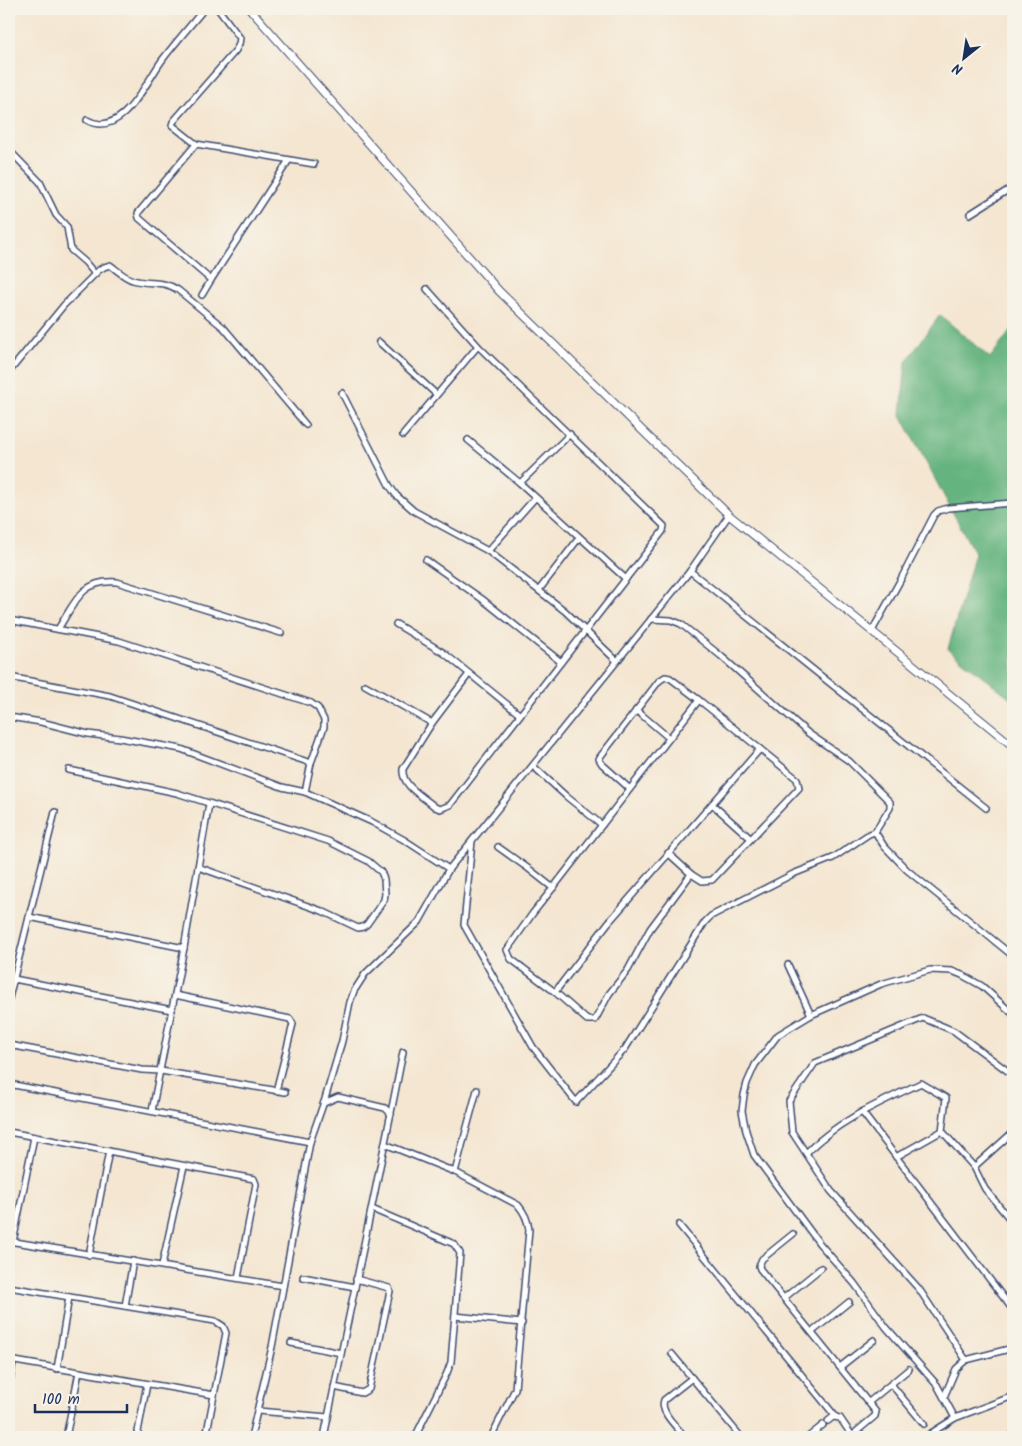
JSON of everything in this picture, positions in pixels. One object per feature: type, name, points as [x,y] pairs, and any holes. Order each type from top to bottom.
[{"type":"main road","points":[[250,9],[499,291],[729,515],[1013,746]]},
{"type":"street","points":[[87,120],[104,124],[123,115],[136,102],[162,61],[204,9]]},
{"type":"street","points":[[218,9],[240,38],[239,44],[236,50],[172,125],[196,144],[314,164]]},
{"type":"street","points":[[196,144],[138,213],[139,218],[211,280]]},
{"type":"street","points":[[9,150],[40,182],[56,215],[67,227],[72,250],[95,274]]},
{"type":"street","points":[[202,295],[289,160]]},
{"type":"street","points":[[970,214],[1008,190],[1013,189]]},
{"type":"street","points":[[9,372],[64,305],[95,274],[110,265],[131,280],[162,283],[173,286],[178,290],[224,328],[306,425]]},
{"type":"street","points":[[426,289],[478,346],[664,526],[663,531],[450,805],[443,809],[435,807],[406,783],[402,774],[405,764],[432,723],[469,674]]},
{"type":"street","points":[[379,342],[436,394]]},
{"type":"street","points":[[403,435],[478,346]]},
{"type":"street","points":[[342,393],[389,485],[396,495],[414,511],[488,551],[539,590],[586,630],[617,661]]},
{"type":"street","points":[[520,483],[570,434]]},
{"type":"street","points":[[468,440],[520,483],[626,579]]},
{"type":"street","points":[[488,551],[535,498]]},
{"type":"street","points":[[872,630],[934,515],[938,511],[948,508],[1013,503]]},
{"type":"street","points":[[251,1437],[272,1347],[310,1142],[324,1103],[354,991],[363,977],[419,922],[449,869],[690,571],[729,515]]},
{"type":"street","points":[[539,590],[580,538]]},
{"type":"street","points":[[426,560],[486,602],[561,662]]},
{"type":"street","points":[[690,571],[986,808]]},
{"type":"street","points":[[58,629],[86,588],[96,583],[108,581],[117,582],[281,633]]},
{"type":"street","points":[[472,840],[464,925],[533,1048],[576,1102],[625,1049],[705,922],[711,916],[793,874],[833,858],[875,832],[890,808],[890,802],[849,760],[808,733],[766,698],[721,656],[681,624],[671,620],[651,619]]},
{"type":"street","points":[[9,620],[119,641],[311,704],[318,708],[324,720],[324,727],[311,763],[305,792]]},
{"type":"street","points":[[396,624],[437,649],[519,714]]},
{"type":"street","points":[[9,677],[110,696],[311,763]]},
{"type":"street","points":[[630,789],[602,764],[599,759],[658,681],[665,677],[670,678],[699,700],[797,779],[799,788],[712,880],[702,881],[691,874],[668,853]]},
{"type":"street","points":[[365,684],[432,723]]},
{"type":"street","points":[[691,874],[650,929],[628,970],[609,994],[595,1020],[587,1020],[508,955],[507,950],[533,913],[699,700]]},
{"type":"street","points":[[636,710],[669,738]]},
{"type":"street","points":[[9,717],[41,722],[88,734],[181,749],[282,787],[305,792],[372,822],[449,869]]},
{"type":"street","points":[[554,992],[608,923],[760,749]]},
{"type":"street","points":[[533,766],[602,826]]},
{"type":"street","points":[[69,770],[170,790],[328,841],[368,860],[381,872],[384,879],[385,894],[384,900],[367,924],[363,928],[358,928],[322,911],[198,867]]},
{"type":"street","points":[[152,1111],[184,948],[209,804]]},
{"type":"street","points":[[712,804],[750,838]]},
{"type":"street","points":[[9,998],[55,812]]},
{"type":"street","points":[[875,832],[884,846],[907,870],[1013,956]]},
{"type":"street","points":[[498,847],[553,888]]},
{"type":"street","points":[[30,917],[184,948]]},
{"type":"street","points":[[788,965],[811,1015]]},
{"type":"street","points":[[955,1418],[937,1385],[886,1327],[854,1283],[814,1237],[754,1155],[742,1111],[744,1095],[755,1065],[778,1035],[811,1015],[881,984],[930,970],[952,971],[973,980],[991,992],[1013,1014]]},
{"type":"street","points":[[14,979],[172,1010]]},
{"type":"street","points":[[175,995],[290,1019],[292,1024],[276,1091]]},
{"type":"street","points":[[966,1360],[920,1289],[831,1191],[792,1132],[789,1101],[814,1063],[923,1018],[954,1031],[1013,1075]]},
{"type":"street","points":[[9,1045],[142,1070],[161,1071],[285,1092]]},
{"type":"street","points":[[324,1437],[403,1052]]},
{"type":"street","points":[[806,1153],[818,1140],[862,1112],[921,1083],[946,1098],[942,1131],[974,1168],[985,1189],[1013,1224]]},
{"type":"street","points":[[9,1084],[310,1142]]},
{"type":"street","points":[[455,1172],[477,1090]]},
{"type":"street","points":[[324,1103],[338,1097],[385,1108],[391,1114]]},
{"type":"street","points":[[862,1112],[1013,1310]]},
{"type":"street","points":[[896,1157],[942,1131]]},
{"type":"street","points":[[9,1132],[252,1178],[256,1181],[238,1278]]},
{"type":"street","points":[[974,1168],[1013,1132]]},
{"type":"street","points":[[34,1137],[11,1241],[283,1286]]},
{"type":"street","points":[[385,1144],[455,1172],[518,1205],[525,1213],[530,1230],[515,1388],[492,1437]]},
{"type":"street","points":[[89,1255],[109,1150]]},
{"type":"street","points":[[162,1265],[184,1166]]},
{"type":"street","points":[[372,1209],[454,1244],[460,1252],[451,1362],[415,1437]]},
{"type":"street","points":[[679,1225],[854,1437],[856,1432],[875,1416],[876,1412],[760,1270],[759,1266],[762,1259],[793,1234]]},
{"type":"street","points":[[125,1306],[133,1261]]},
{"type":"street","points":[[784,1298],[821,1268]]},
{"type":"street","points":[[303,1277],[355,1287]]},
{"type":"street","points":[[334,1387],[362,1393],[370,1389],[379,1346],[389,1288],[356,1279]]},
{"type":"street","points":[[9,1287],[215,1321],[223,1326],[226,1333],[206,1437]]},
{"type":"street","points":[[57,1369],[69,1297]]},
{"type":"street","points":[[812,1332],[849,1302]]},
{"type":"street","points":[[455,1316],[522,1323]]},
{"type":"street","points":[[840,1366],[874,1340]]},
{"type":"street","points":[[291,1343],[341,1353]]},
{"type":"street","points":[[944,1397],[956,1369],[966,1360],[1013,1348]]},
{"type":"street","points":[[672,1354],[741,1437]]},
{"type":"street","points":[[9,1387],[11,1360],[214,1395]]},
{"type":"street","points":[[869,1402],[909,1369]]},
{"type":"street","points":[[66,1437],[79,1372]]},
{"type":"street","points":[[685,1437],[664,1411],[662,1405],[664,1400],[692,1378]]},
{"type":"street","points":[[137,1437],[147,1384]]},
{"type":"street","points":[[891,1384],[924,1424]]},
{"type":"street","points":[[924,1437],[955,1418],[1013,1396]]},
{"type":"street","points":[[258,1410],[328,1417]]},
{"type":"street","points":[[808,1437],[836,1417]]},
{"type":"street","points":[[1008,1437],[1013,1435]]},
{"type":"green space","points":[[940,315],[990,358],[1013,328],[1013,700],[948,649],[975,554],[901,415],[906,362]]}]
